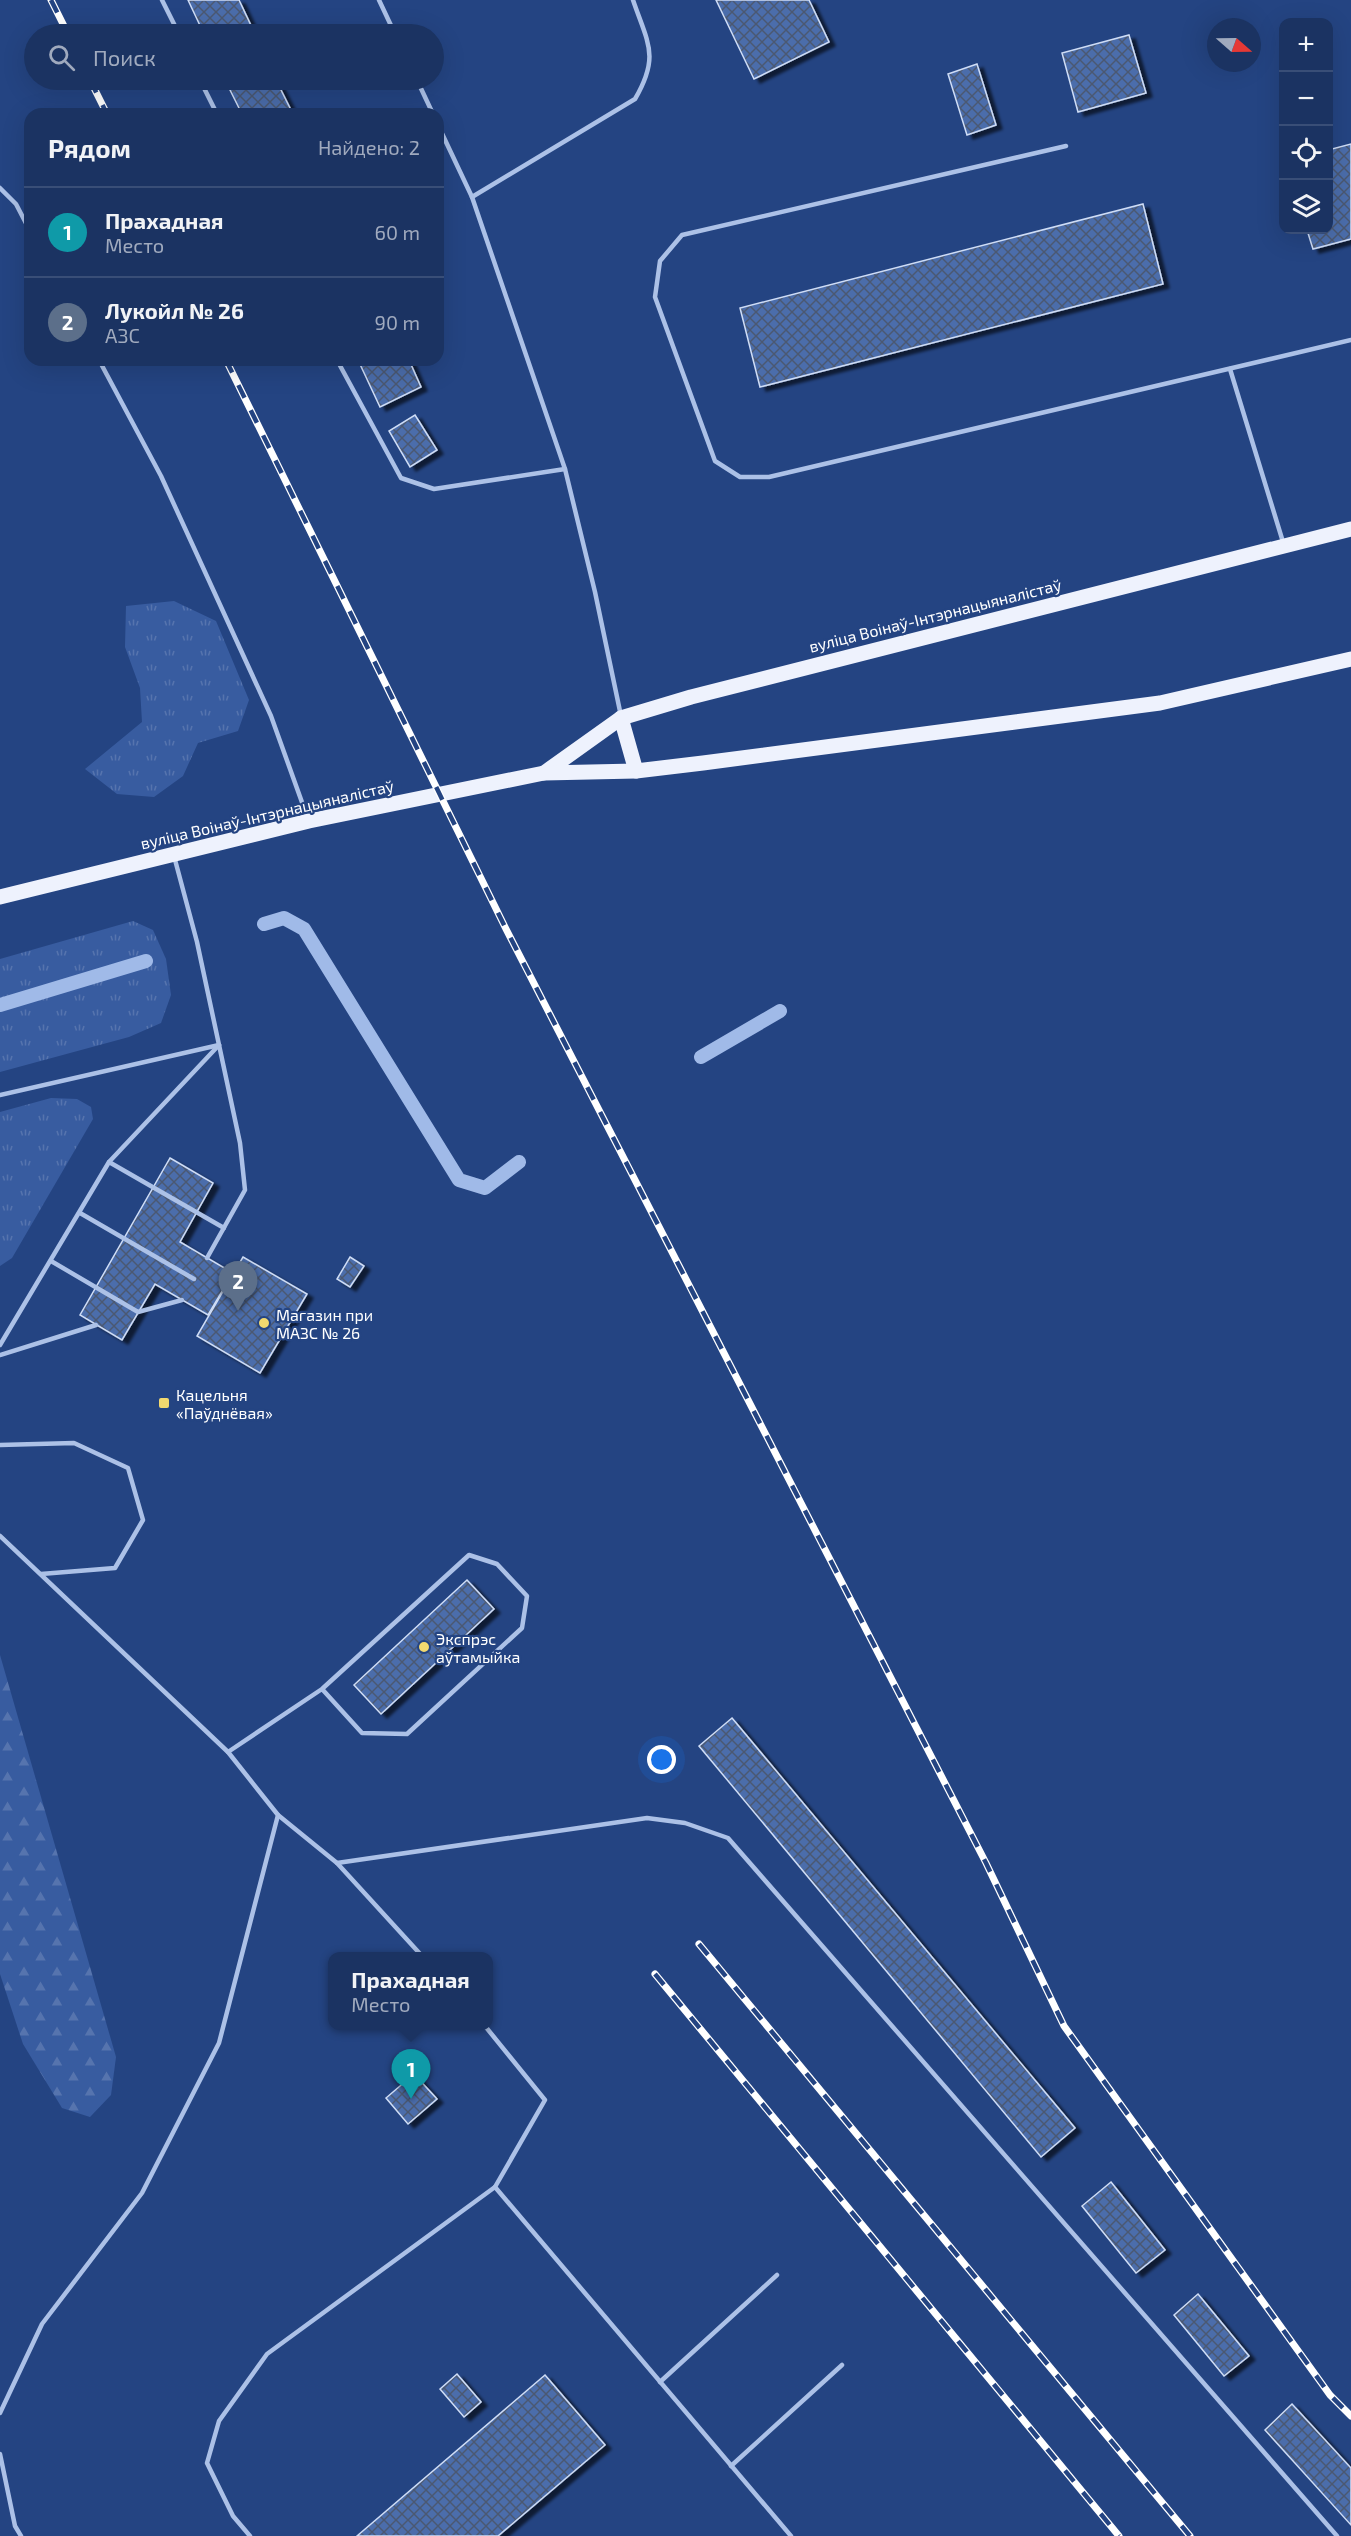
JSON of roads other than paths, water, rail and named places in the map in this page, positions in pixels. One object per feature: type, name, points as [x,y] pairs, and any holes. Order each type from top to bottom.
[{"type":"main road","name":"вуліца Воінаў-Інтэрнацыяналістаў","points":[[544,773],[621,718],[731,686],[1284,545],[1351,530]]},
{"type":"main road","name":"вуліца Воінаў-Інтэрнацыяналістаў","points":[[0,897],[309,821],[544,773],[636,771],[1160,703],[1351,658]]},
{"type":"main road","points":[[621,718],[636,771]]},
{"type":"lane","points":[[162,0],[174,24]]},
{"type":"lane","points":[[379,0],[390,24]]},
{"type":"lane","points":[[472,197],[635,99],[648,76],[651,53],[633,0]]},
{"type":"lane","points":[[206,90],[214,108]]},
{"type":"lane","points":[[422,90],[430,108]]},
{"type":"lane","points":[[444,138],[472,197],[564,469],[595,592],[621,718]]},
{"type":"lane","points":[[1066,146],[682,235],[660,261],[655,297],[715,461],[740,477],[769,477],[1351,340]]},
{"type":"lane","points":[[0,188],[16,204],[24,219]]},
{"type":"lane","points":[[102,366],[161,476],[271,716],[309,821]]},
{"type":"lane","points":[[340,366],[401,478],[434,489],[564,469]]},
{"type":"lane","points":[[1230,369],[1284,545]]},
{"type":"lane","points":[[173,853],[197,942],[240,1143],[245,1190],[207,1258]]},
{"type":"lane","points":[[0,1095],[219,1045]]},
{"type":"lane","points":[[0,1345],[109,1162],[219,1045]]},
{"type":"lane","points":[[109,1162],[224,1228]]},
{"type":"lane","points":[[80,1213],[194,1279]]},
{"type":"lane","points":[[51,1261],[138,1312],[182,1300]]},
{"type":"lane","points":[[0,1355],[96,1325]]},
{"type":"lane","points":[[0,1445],[74,1443],[128,1468],[143,1520],[116,1568],[41,1574]]},
{"type":"lane","points":[[0,1536],[228,1752],[278,1815],[337,1863],[418,1952]]},
{"type":"lane","points":[[228,1752],[322,1689],[469,1555],[497,1564],[527,1596],[522,1628],[407,1734],[362,1733],[322,1689]]},
{"type":"lane","points":[[0,2414],[42,2324],[142,2193],[219,2043],[278,1815]]},
{"type":"lane","points":[[337,1863],[647,1818],[686,1822],[728,1838],[1337,2536]]},
{"type":"lane","points":[[250,2536],[233,2516],[207,2463],[219,2421],[267,2354],[495,2187],[545,2100],[488,2030]]},
{"type":"lane","points":[[495,2187],[790,2536]]},
{"type":"lane","points":[[660,2382],[777,2276]]},
{"type":"lane","points":[[731,2466],[842,2365]]},
{"type":"lane","points":[[0,2454],[15,2526],[21,2536]]},
{"type":"waterway","points":[[264,924],[284,918],[304,929],[459,1180],[485,1188],[519,1162]]},
{"type":"waterway","points":[[0,1005],[146,961]]},
{"type":"waterway","points":[[701,1057],[780,1011]]},
{"type":"railway","points":[[51,0],[63,24]]},
{"type":"railway","points":[[95,90],[104,108]]},
{"type":"railway","points":[[229,366],[506,929],[986,1863],[1064,2026],[1330,2395],[1351,2416]]},
{"type":"railway","points":[[699,1944],[1190,2536]]},
{"type":"railway","points":[[655,1974],[1119,2536]]},
{"type":"place","name":"Лукойл № 26","points":[[238,1311]]},
{"type":"place","name":"Магазин при МАЗС № 26","points":[[264,1323]]},
{"type":"place","name":"Кацельня «Паўднёвая»","points":[[164,1403]]},
{"type":"place","name":"Экспрэс аўтамыйка","points":[[424,1647]]},
{"type":"place","name":"Прахадная","points":[[411,2099]]}]
